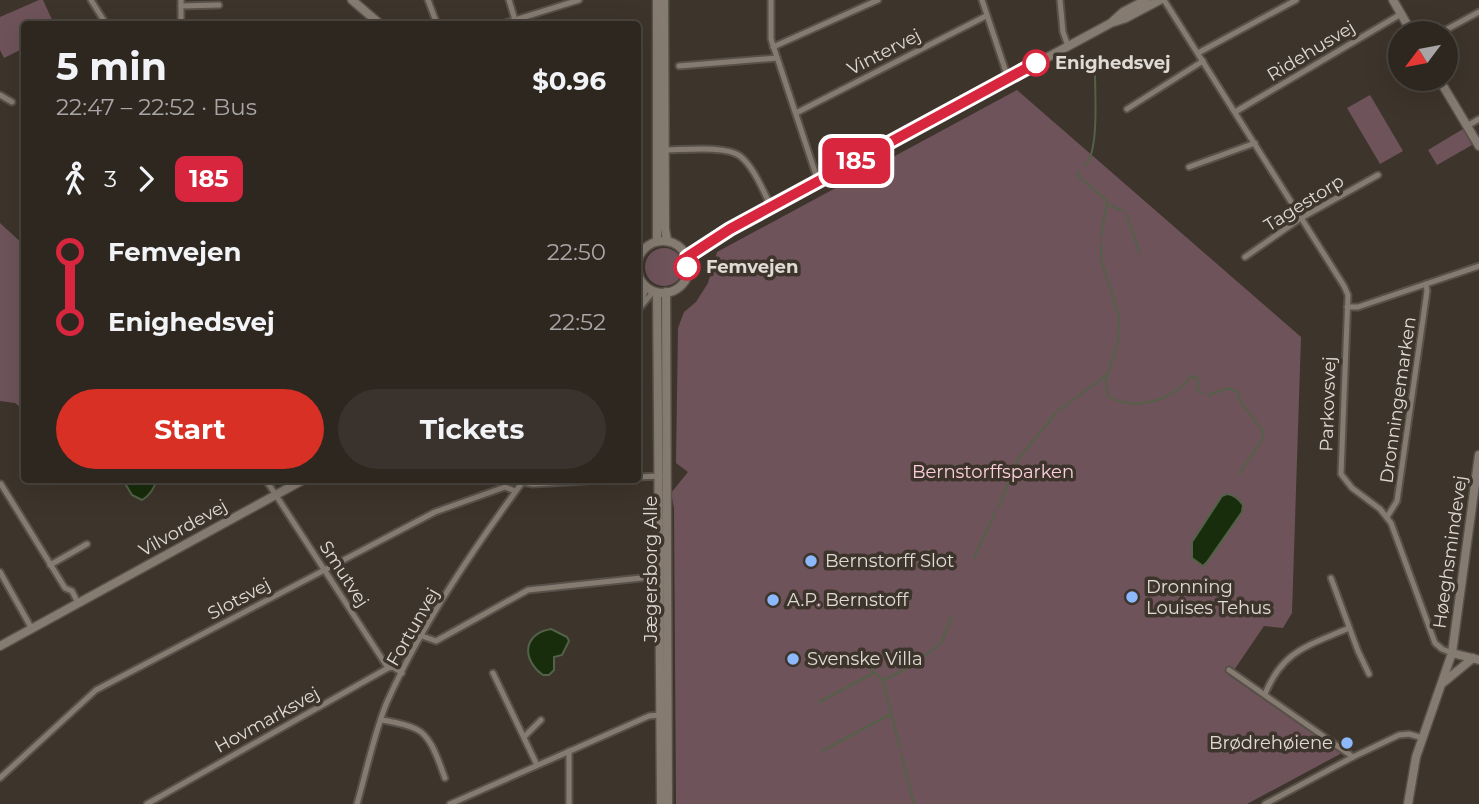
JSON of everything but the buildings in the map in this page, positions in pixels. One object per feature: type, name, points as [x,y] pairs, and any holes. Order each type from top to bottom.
[{"type":"street","points":[[91,0],[104,21]]},
{"type":"street","points":[[352,0],[376,21]]},
{"type":"street","points":[[428,0],[437,21]]},
{"type":"street","points":[[509,0],[515,20]]},
{"type":"street","points":[[512,21],[579,0]]},
{"type":"street","points":[[657,0],[661,150],[667,240]]},
{"type":"street","points":[[657,241],[664,0]]},
{"type":"street","points":[[771,0],[773,47],[818,181]]},
{"type":"street","points":[[773,47],[878,0]]},
{"type":"street","points":[[982,0],[1008,78]]},
{"type":"street","points":[[1060,0],[1063,32],[1068,46]]},
{"type":"street","points":[[1111,23],[1123,12],[1146,0]]},
{"type":"street","points":[[685,253],[1111,23],[1162,0]]},
{"type":"street","name":"Parkovsvej","points":[[1162,0],[1255,143],[1348,295],[1339,469],[1349,486],[1387,517],[1435,643],[1452,653]]},
{"type":"street","points":[[1198,53],[1296,0]]},
{"type":"street","points":[[1393,0],[1405,21]]},
{"type":"street","points":[[181,21],[181,3],[219,5]]},
{"type":"street","points":[[1458,23],[1479,12]]},
{"type":"street","name":"Ridehusvej","points":[[1235,112],[1401,14]]},
{"type":"street","name":"Vintervej","points":[[796,113],[986,16]]},
{"type":"street","points":[[678,66],[690,69],[776,58]]},
{"type":"street","points":[[1127,109],[1203,61]]},
{"type":"street","points":[[1446,91],[1479,146]]},
{"type":"street","points":[[0,95],[12,102]]},
{"type":"street","points":[[1467,126],[1479,118]]},
{"type":"street","points":[[1189,167],[1255,143]]},
{"type":"street","points":[[661,150],[727,150],[738,154],[747,163],[771,206]]},
{"type":"street","name":"Tagestorp","points":[[1245,257],[1301,218],[1378,175]]},
{"type":"street","points":[[641,246],[657,241],[675,242],[685,253],[688,267],[684,279],[677,287],[648,288]]},
{"type":"street","points":[[1347,307],[1358,307],[1479,266]]},
{"type":"street","name":"Dronningemarken","points":[[1387,517],[1397,501],[1426,284]]},
{"type":"street","name":"Jægersborg Alle","points":[[648,288],[664,575],[661,804]]},
{"type":"street","name":"Jægersborg Alle","points":[[648,288],[664,575]]},
{"type":"street","name":"Høeghsmindevej","points":[[1408,804],[1414,766],[1452,653],[1479,455]]},
{"type":"street","points":[[641,477],[660,476]]},
{"type":"street","name":"Smutvej","points":[[268,483],[388,668]]},
{"type":"street","name":"Vilvordevej","points":[[0,646],[298,483]]},
{"type":"street","name":"Fortunvej","points":[[357,804],[386,704],[436,611],[521,483]]},
{"type":"street","points":[[530,483],[550,483]]},
{"type":"street","points":[[1,484],[50,565],[65,588],[72,591],[78,603]]},
{"type":"street","name":"Slotsvej","points":[[0,778],[96,690],[435,512],[505,487],[515,491]]},
{"type":"street","points":[[50,565],[87,544]]},
{"type":"street","points":[[0,572],[32,628]]},
{"type":"street","points":[[422,636],[436,641],[528,590],[664,575]]},
{"type":"street","points":[[1331,578],[1369,674]]},
{"type":"street","points":[[1265,694],[1277,669],[1292,654],[1349,628]]},
{"type":"street","points":[[1452,653],[1476,659]]},
{"type":"street","points":[[1444,682],[1476,659]]},
{"type":"street","points":[[388,668],[393,667],[402,673]]},
{"type":"street","name":"Hovmarksvej","points":[[147,804],[388,668]]},
{"type":"street","points":[[1229,670],[1353,757]]},
{"type":"street","points":[[493,673],[537,765]]},
{"type":"street","points":[[450,804],[649,716],[664,715]]},
{"type":"street","name":"Jægersborg Alle","points":[[664,715],[668,804]]},
{"type":"street","points":[[382,720],[421,732],[427,738],[446,778]]},
{"type":"street","points":[[525,736],[541,720]]},
{"type":"street","points":[[1265,804],[1399,735],[1409,734],[1423,738]]},
{"type":"street","points":[[569,751],[569,804]]},
{"type":"green space","points":[[43,0],[53,21],[21,21],[21,50],[4,58],[0,50],[0,17]]},
{"type":"green space","name":"Bernstorffsparken","points":[[1017,90],[1301,337],[1292,613],[1283,628],[1264,626],[1230,676],[1342,753],[1247,804],[676,804],[674,508],[671,493],[688,472],[676,463],[678,328],[684,312],[696,302],[708,283],[717,252]]},
{"type":"green space","points":[[1370,95],[1403,151],[1380,164],[1347,108]]},
{"type":"green space","points":[[1463,129],[1472,145],[1437,165],[1428,150]]},
{"type":"green space","points":[[0,223],[21,242],[21,408],[15,403],[0,401]]},
{"type":"green space","points":[[664,248],[678,253],[683,267],[678,281],[664,286],[650,281],[645,267],[650,253]]},
{"type":"shaded area","points":[[155,483],[142,500],[132,495],[126,485]]},
{"type":"shaded area","points":[[1227,494],[1240,501],[1243,505],[1242,512],[1203,566],[1192,558],[1192,542],[1222,496]]},
{"type":"shaded area","points":[[551,629],[567,637],[569,641],[562,655],[554,657],[554,670],[549,675],[543,675],[531,662],[528,648],[535,636]]},
{"type":"waterway","points":[[1086,165],[1095,135],[1095,72]]},
{"type":"waterway","points":[[1080,171],[1077,175],[1107,201],[1101,237]]},
{"type":"waterway","points":[[1107,204],[1123,211]]},
{"type":"waterway","points":[[1127,215],[1140,254]]},
{"type":"waterway","points":[[1101,242],[1101,259],[1119,316],[1118,341],[1106,381],[1108,396],[1130,403],[1154,401],[1175,391],[1191,376],[1198,378],[1198,391],[1202,394]]},
{"type":"waterway","points":[[1058,411],[1108,374]]},
{"type":"waterway","points":[[1208,395],[1228,388],[1238,392],[1240,401],[1263,431],[1262,440],[1239,474]]},
{"type":"waterway","points":[[998,508],[1018,459],[1056,413]]},
{"type":"waterway","points":[[974,558],[995,513]]},
{"type":"waterway","points":[[884,680],[913,665],[941,643],[952,617]]},
{"type":"waterway","points":[[856,662],[869,666],[883,681],[900,748]]},
{"type":"waterway","points":[[819,702],[874,673]]},
{"type":"waterway","points":[[822,751],[891,714]]},
{"type":"waterway","points":[[901,754],[914,804]]},
{"type":"bus line","name":"185","points":[[687,267],[687,257],[693,251],[730,229],[1036,63]]},
{"type":"place","name":"Enighedsvej","points":[[1036,63]]},
{"type":"place","name":"Femvejen","points":[[687,267]]},
{"type":"place","name":"Bernstorff Slot","points":[[811,561]]},
{"type":"place","name":"Dronning Louises Tehus","points":[[1132,597]]},
{"type":"place","name":"A.P. Bernstoff","points":[[773,600]]},
{"type":"place","name":"Svenske Villa","points":[[793,659]]},
{"type":"place","name":"Brødrehøiene","points":[[1347,743]]}]
